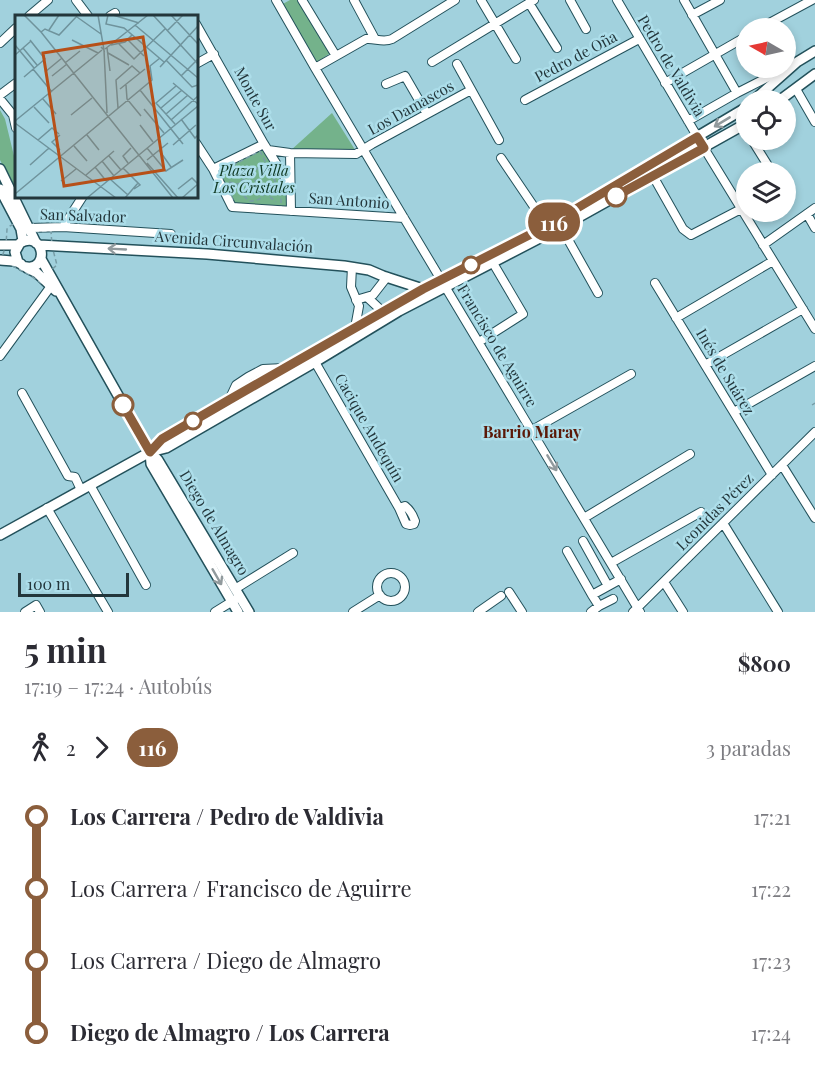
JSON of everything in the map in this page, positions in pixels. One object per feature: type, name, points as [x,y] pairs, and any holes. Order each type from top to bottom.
[{"type":"main road","points":[[765,90],[797,62],[815,51]]},
{"type":"main road","points":[[796,89],[815,74]]},
{"type":"main road","points":[[2,531],[150,452],[166,448],[315,362],[443,283],[547,226],[736,114]]},
{"type":"main road","points":[[150,452],[162,439],[423,289],[493,262],[736,131]]},
{"type":"main road","points":[[0,169],[15,193]]},
{"type":"main road","points":[[0,189],[27,225],[42,252],[41,259],[34,266],[1,260]]},
{"type":"main road","points":[[19,199],[27,225]]},
{"type":"main road","points":[[21,264],[15,252],[21,243],[21,229],[27,225]]},
{"type":"main road","name":"Avenida Circunvalación","points":[[3,245],[30,240],[52,246],[207,254],[352,267],[369,270],[423,289]]},
{"type":"main road","name":"Diego de Almagro","points":[[41,259],[49,279],[65,302],[150,452],[151,464],[236,596],[249,612]]},
{"type":"main road","name":"Diego de Almagro","points":[[21,264],[49,279],[65,302]]},
{"type":"main road","name":"Diego de Almagro","points":[[236,596],[238,612]]},
{"type":"street","points":[[30,15],[48,0]]},
{"type":"street","points":[[76,0],[87,15]]},
{"type":"street","points":[[302,0],[336,56]]},
{"type":"street","points":[[354,0],[375,39]]},
{"type":"street","points":[[315,68],[366,39],[387,41],[392,39],[455,0]]},
{"type":"street","points":[[481,0],[516,59]]},
{"type":"street","points":[[570,0],[586,29]]},
{"type":"street","name":"Pedro de Valdivia","points":[[616,0],[736,201]]},
{"type":"street","points":[[684,0],[736,91]]},
{"type":"street","points":[[692,15],[720,0]]},
{"type":"street","points":[[779,18],[812,0]]},
{"type":"street","name":"Francisco de Aguirre","points":[[279,1],[315,68],[621,579],[637,611]]},
{"type":"street","points":[[432,62],[532,2],[557,48]]},
{"type":"street","name":"Monte Sur","points":[[198,27],[291,187]]},
{"type":"street","points":[[0,43],[15,29]]},
{"type":"street","name":"Pedro de Oña","points":[[525,100],[639,39]]},
{"type":"street","points":[[665,83],[736,42]]},
{"type":"street","points":[[198,63],[214,54]]},
{"type":"street","name":"Los Damascos","points":[[457,64],[499,140]]},
{"type":"street","points":[[386,84],[405,76],[427,114]]},
{"type":"street","points":[[743,90],[765,78]]},
{"type":"street","points":[[15,84],[0,97],[13,115],[15,124]]},
{"type":"street","points":[[796,89],[815,122]]},
{"type":"street","name":"Los Damascos","points":[[364,150],[471,90]]},
{"type":"street","points":[[688,121],[736,94]]},
{"type":"street","points":[[198,146],[213,169],[266,147],[290,153],[357,154],[364,150]]},
{"type":"street","points":[[290,153],[291,211]]},
{"type":"street","points":[[501,159],[547,226]]},
{"type":"street","name":"San Antonio","points":[[213,169],[232,207],[404,218]]},
{"type":"street","points":[[653,176],[683,229],[691,235],[736,212]]},
{"type":"street","points":[[63,227],[82,198]]},
{"type":"street","points":[[763,245],[815,208]]},
{"type":"street","points":[[807,214],[815,228]]},
{"type":"street","name":"Pedro de Valdivia","points":[[749,222],[815,329]]},
{"type":"street","name":"San Salvador","points":[[27,225],[171,234]]},
{"type":"street","points":[[561,227],[598,293]]},
{"type":"street","points":[[676,318],[773,261]]},
{"type":"street","points":[[479,342],[523,314],[493,262]]},
{"type":"street","points":[[352,267],[351,287],[359,306],[355,328]]},
{"type":"street","points":[[356,300],[373,295],[387,277]]},
{"type":"street","points":[[1,354],[49,279]]},
{"type":"street","name":"Inés de Suárez","points":[[655,283],[772,475]]},
{"type":"street","points":[[367,297],[383,312]]},
{"type":"street","points":[[705,365],[803,309]]},
{"type":"street","name":"Cacique Andequín","points":[[315,362],[399,508]]},
{"type":"street","points":[[734,412],[815,366]]},
{"type":"street","points":[[532,430],[631,374]]},
{"type":"street","points":[[22,393],[68,476],[75,477],[81,490]]},
{"type":"street","name":"Leonidas Pérez","points":[[637,611],[815,432]]},
{"type":"street","points":[[584,518],[690,454]]},
{"type":"street","points":[[782,465],[815,518]]},
{"type":"street","points":[[90,485],[146,585]]},
{"type":"street","points":[[47,508],[108,612]]},
{"type":"street","points":[[611,563],[701,512]]},
{"type":"street","points":[[723,523],[778,612]]},
{"type":"street","points":[[583,541],[608,586]]},
{"type":"street","points":[[567,551],[599,606]]},
{"type":"street","points":[[215,612],[293,553]]},
{"type":"street","points":[[592,595],[621,579]]},
{"type":"street","points":[[664,582],[683,612]]},
{"type":"street","points":[[478,612],[505,594],[522,612]]},
{"type":"street","points":[[352,612],[380,595]]},
{"type":"street","points":[[591,612],[613,598]]},
{"type":"street","points":[[25,612],[38,609]]},
{"type":"path","points":[[234,204],[220,172],[260,151],[281,192],[280,208]]},
{"type":"path","points":[[225,182],[238,184],[266,163]]},
{"type":"path","points":[[250,174],[280,208]]},
{"type":"path","points":[[238,184],[241,194],[249,201],[260,199],[264,192]]},
{"type":"path","points":[[234,204],[238,200]]},
{"type":"path","points":[[234,204],[280,208]]},
{"type":"path","points":[[27,225],[37,232],[51,231],[57,265],[49,279],[41,283],[1,260],[7,229],[10,226],[27,225]]},
{"type":"green space","points":[[290,0],[300,0],[332,52],[317,62],[281,5]]},
{"type":"green space","points":[[0,110],[5,119],[15,160],[15,190],[0,160]]},
{"type":"green space","points":[[332,113],[357,153],[290,151]]},
{"type":"green space","name":"Plaza Villa Los Cristales","points":[[262,147],[289,188],[288,209],[234,204],[217,171]]},
{"type":"bus line","name":"116","points":[[123,405],[150,452],[162,439],[229,400],[423,289],[547,226],[697,137],[704,148],[616,196]]},
{"type":"district","name":"Barrio Maray","points":[[532,432]]}]
